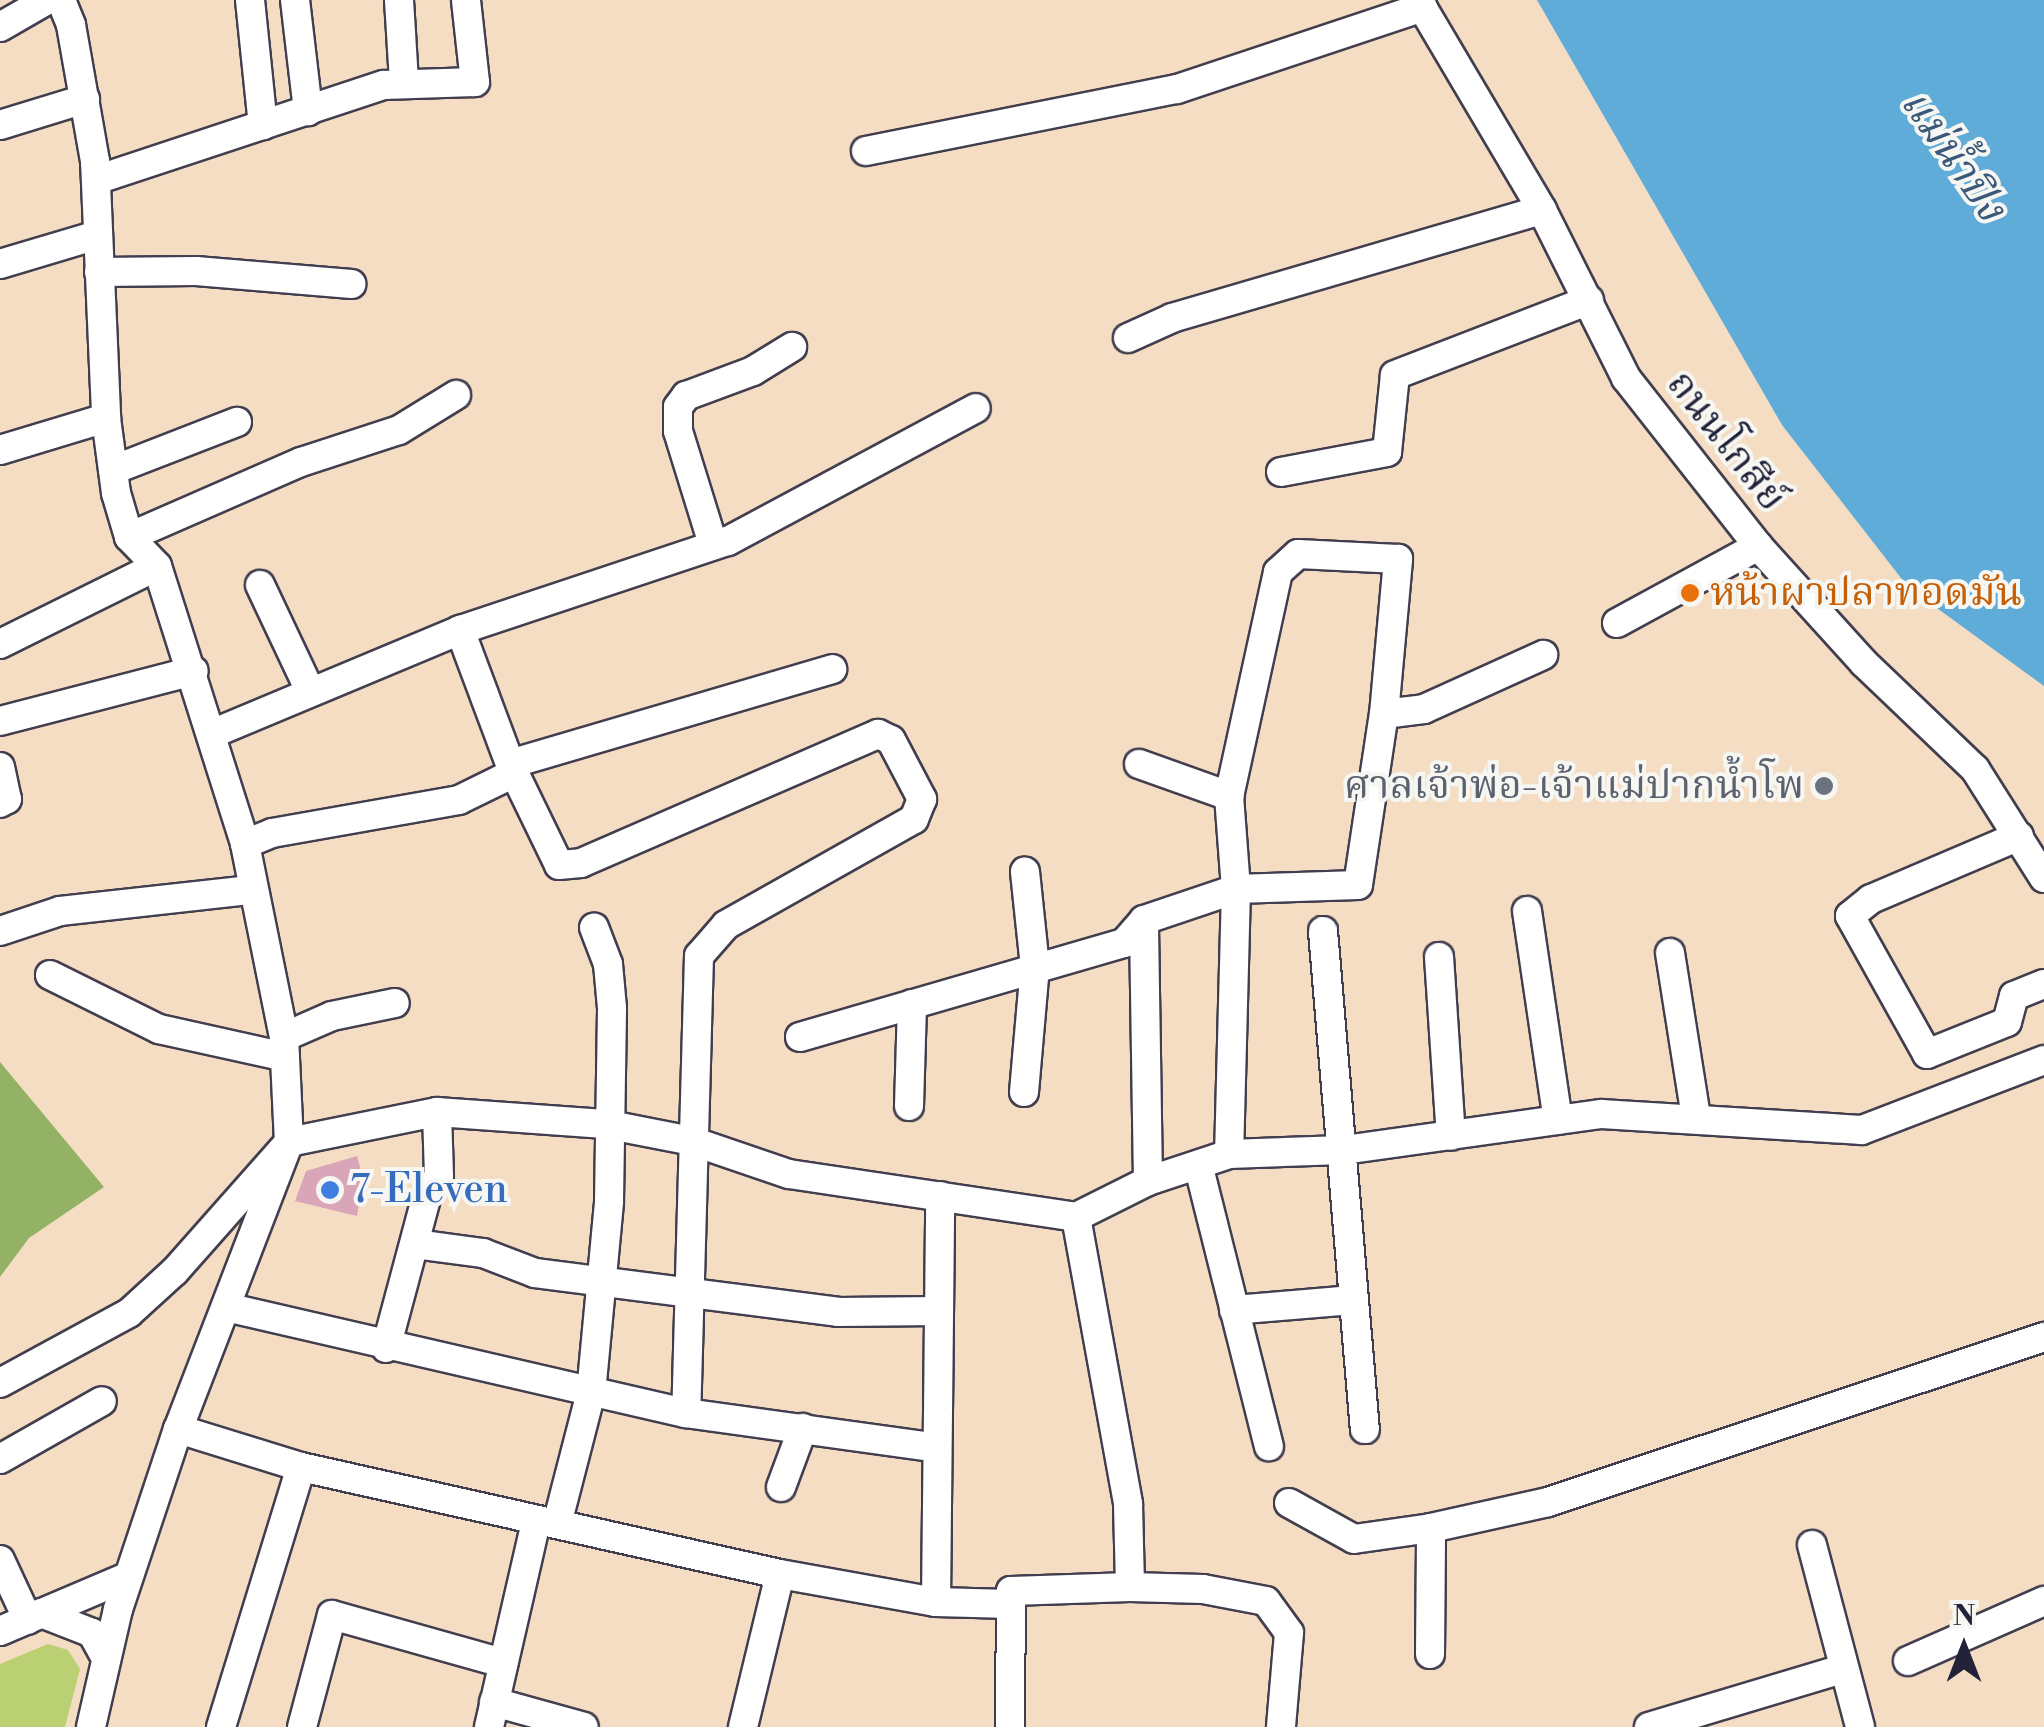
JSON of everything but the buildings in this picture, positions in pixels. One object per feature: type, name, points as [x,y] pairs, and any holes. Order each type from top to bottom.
[{"type":"street","points":[[0,27],[47,0]]},
{"type":"street","points":[[60,0],[84,99],[96,180],[106,418],[113,470],[129,537],[157,566],[214,733],[245,844],[251,890],[285,1047],[289,1142],[178,1429],[129,1576],[92,1727]]},
{"type":"street","points":[[250,0],[263,125]]},
{"type":"street","points":[[295,0],[308,111]]},
{"type":"street","points":[[399,0],[404,82]]},
{"type":"street","points":[[96,180],[404,82],[474,82],[466,0]]},
{"type":"street","points":[[866,150],[1178,89],[1421,3]]},
{"type":"street","name":"ถนนโกสีย์","points":[[1421,3],[1542,210],[1626,378],[1758,546],[1864,663],[1974,769],[2044,878]]},
{"type":"street","points":[[0,126],[84,99]]},
{"type":"street","points":[[1128,338],[1172,318],[1542,210]]},
{"type":"street","points":[[0,264],[97,235]]},
{"type":"street","points":[[99,272],[196,271],[351,284]]},
{"type":"street","points":[[1281,472],[1387,452],[1395,375],[1588,300]]},
{"type":"street","points":[[713,544],[678,431],[678,407],[686,396],[753,371],[792,347]]},
{"type":"street","points":[[129,537],[301,462],[399,430],[456,395]]},
{"type":"street","points":[[214,733],[460,630],[713,544],[976,408]]},
{"type":"street","points":[[0,450],[106,418]]},
{"type":"street","points":[[113,470],[237,422]]},
{"type":"street","points":[[1617,623],[1758,546]]},
{"type":"street","points":[[800,1037],[1124,943],[1144,920],[1236,889],[1358,885],[1384,714],[1398,559],[1298,554],[1278,572],[1229,796],[1236,889],[1229,1154]]},
{"type":"street","points":[[0,644],[157,566]]},
{"type":"street","points":[[260,585],[310,691]]},
{"type":"street","points":[[460,630],[512,768],[560,865],[581,863],[878,734],[891,740],[922,800],[914,819],[726,924],[705,943],[692,1141],[692,1292],[686,1413]]},
{"type":"street","points":[[1384,714],[1424,709],[1543,655]]},
{"type":"street","points":[[245,844],[458,800],[512,768],[832,669]]},
{"type":"street","points":[[0,721],[194,671]]},
{"type":"street","points":[[1139,764],[1229,796]]},
{"type":"street","points":[[0,767],[7,799],[0,803]]},
{"type":"street","points":[[2019,836],[1871,899],[1850,916],[1927,1054],[2006,1022],[2014,996],[2044,984]]},
{"type":"street","points":[[1024,1092],[1035,967],[1025,872]]},
{"type":"street","points":[[0,931],[60,911],[251,890]]},
{"type":"street","points":[[1527,911],[1558,1120]]},
{"type":"street","points":[[1144,920],[1148,1180]]},
{"type":"street","points":[[584,1727],[492,1714],[546,1523],[590,1393],[603,1280],[605,1124],[612,1008],[608,964],[594,928]]},
{"type":"street","points":[[1323,931],[1365,1429]]},
{"type":"street","points":[[1670,953],[1696,1117]]},
{"type":"street","points":[[1439,957],[1452,1136]]},
{"type":"street","points":[[50,976],[158,1030],[285,1047],[332,1016],[396,1003]]},
{"type":"street","points":[[909,1106],[912,1004]]},
{"type":"street","points":[[0,1383],[129,1313],[175,1271],[289,1142],[437,1112],[605,1124],[692,1141],[789,1174],[1076,1217],[1148,1180],[1199,1168],[1229,1154],[1344,1150],[1602,1114],[1862,1130],[2044,1060]]},
{"type":"street","points":[[386,1348],[439,1176],[437,1112]]},
{"type":"street","points":[[1199,1168],[1269,1446]]},
{"type":"street","points":[[936,1602],[940,1196]]},
{"type":"street","points":[[1076,1217],[1128,1504],[1130,1587]]},
{"type":"street","points":[[415,1244],[483,1253],[535,1273],[838,1312],[939,1311]]},
{"type":"street","points":[[175,1271],[208,1256],[228,1264],[230,1296]]},
{"type":"street","points":[[230,1296],[386,1348],[590,1393],[686,1413],[937,1448]]},
{"type":"street","points":[[1234,1310],[1354,1300]]},
{"type":"street","points":[[1289,1503],[1354,1539],[1430,1528],[1548,1502],[2044,1337]]},
{"type":"street","points":[[0,1459],[102,1401]]},
{"type":"street","points":[[781,1487],[804,1428]]},
{"type":"street","points":[[178,1429],[301,1467],[780,1574],[936,1602],[1010,1604]]},
{"type":"street","points":[[221,1727],[301,1467]]},
{"type":"street","points":[[1430,1528],[1430,1654]]},
{"type":"street","points":[[1812,1545],[1860,1727]]},
{"type":"street","points":[[0,1560],[34,1617]]},
{"type":"street","points":[[743,1727],[780,1574]]},
{"type":"street","points":[[0,1632],[129,1576]]},
{"type":"street","points":[[1010,1727],[1011,1590],[1130,1587],[1204,1589],[1266,1601],[1289,1633],[1282,1727]]},
{"type":"street","points":[[1908,1662],[2044,1601]]},
{"type":"street","points":[[302,1727],[332,1615],[504,1663]]},
{"type":"street","points":[[34,1617],[72,1620],[92,1633],[106,1658]]},
{"type":"street","points":[[1649,1727],[1842,1669]]},
{"type":"green space","points":[[0,1062],[104,1187],[29,1238],[0,1277]]},
{"type":"green space","points":[[48,1644],[68,1650],[80,1669],[65,1727],[0,1727],[0,1664]]},
{"type":"water","name":"แม่น้ำปิง","points":[[1537,0],[2044,0],[2044,686],[1908,587],[1782,425]]},
{"type":"place","name":"หน้าผาปลาทอดมัน","points":[[1690,593]]},
{"type":"place","name":"ศาลเจ้าพ่อ-เจ้าแม่ปากน้ำโพ","points":[[1824,786]]},
{"type":"place","name":"7-Eleven","points":[[330,1190]]}]
